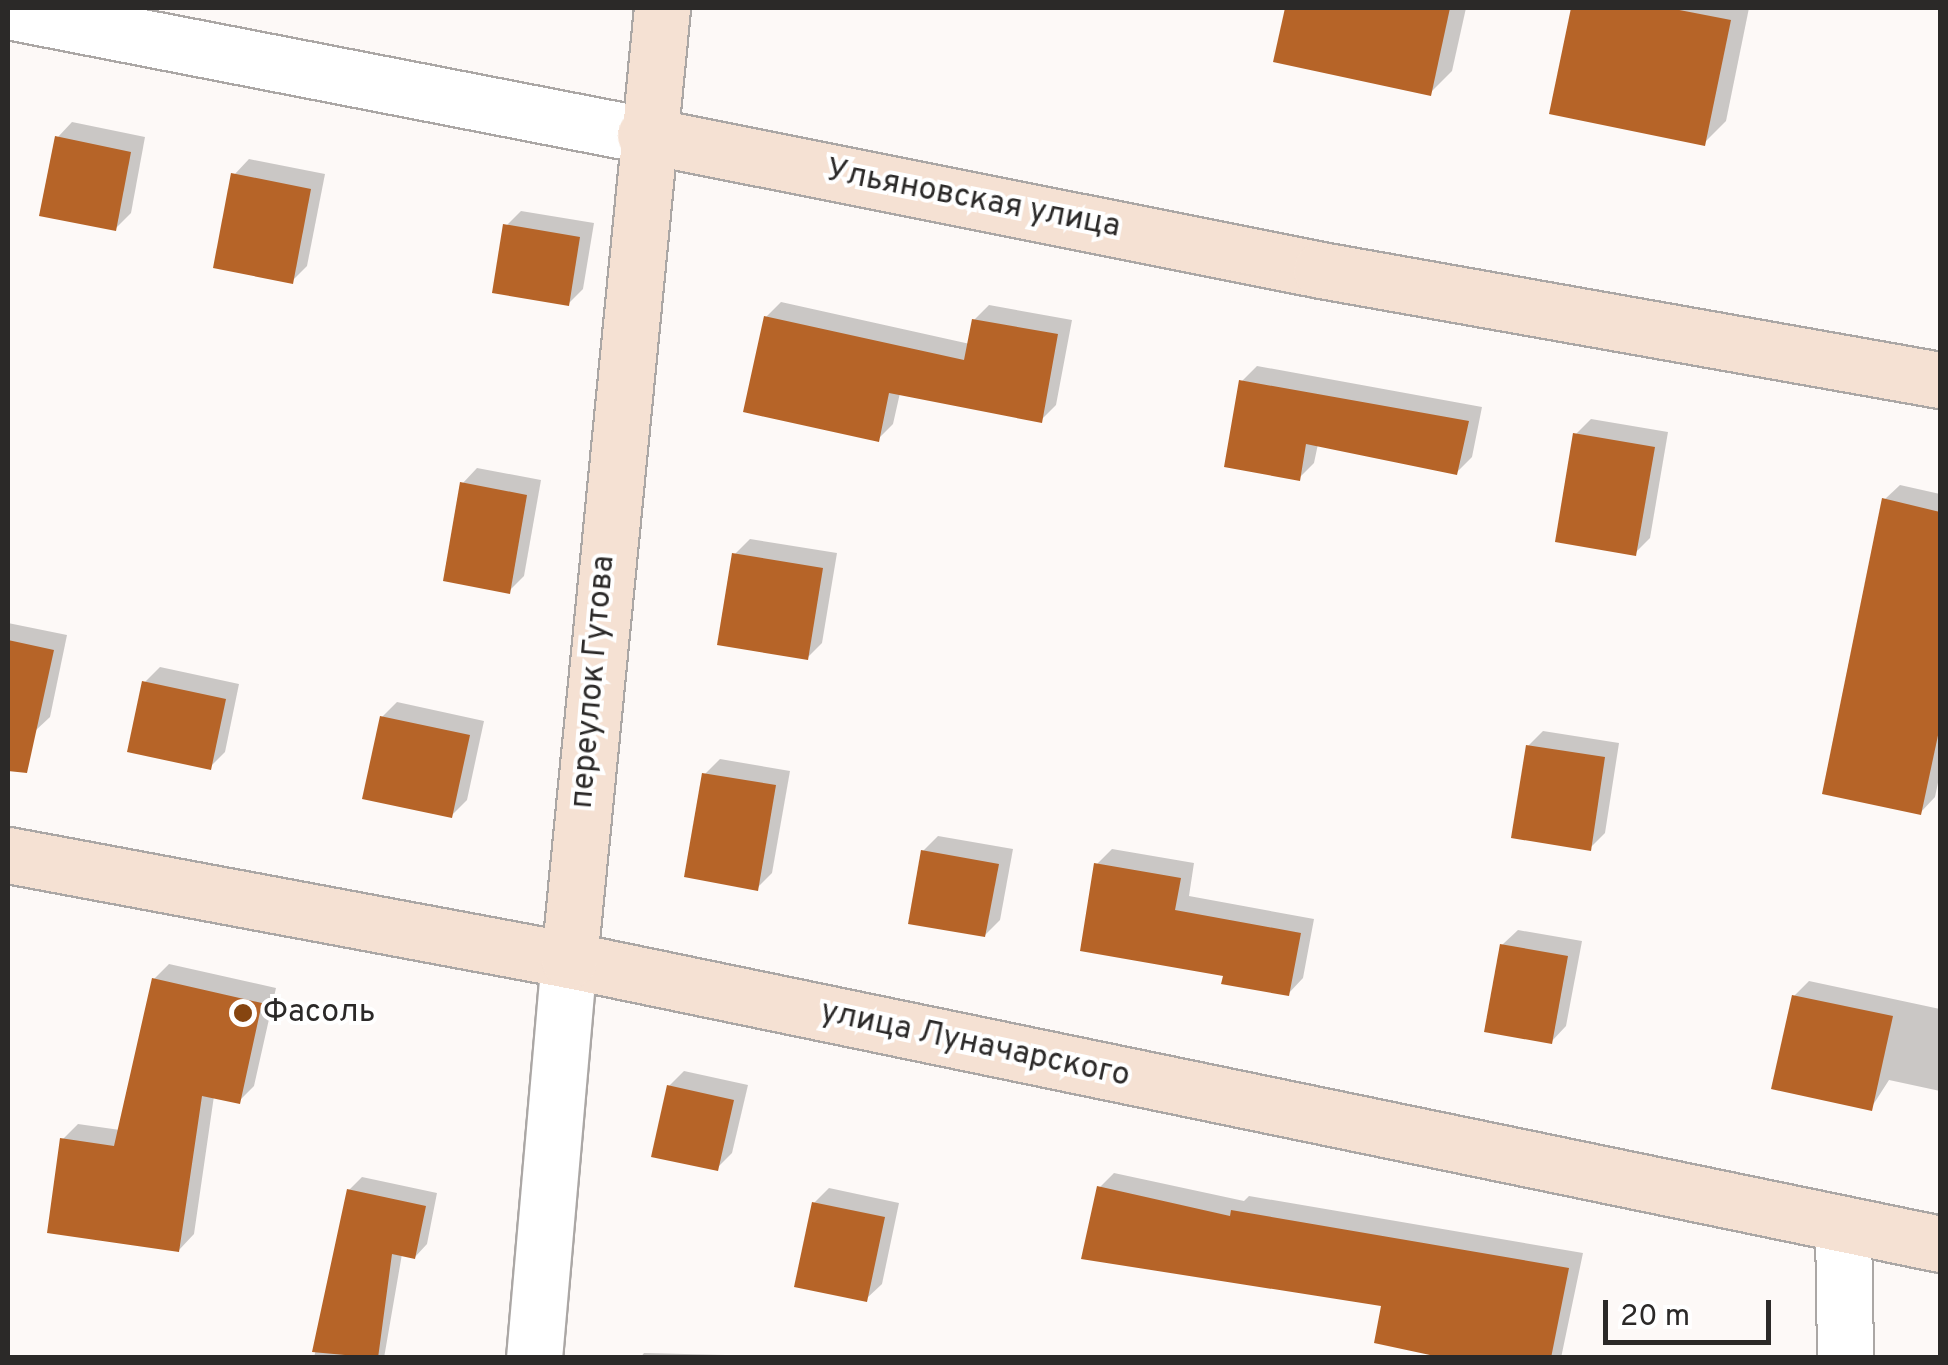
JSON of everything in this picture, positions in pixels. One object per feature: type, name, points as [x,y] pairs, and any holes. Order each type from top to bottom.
[{"type":"street","name":"переулок Гутова","points":[[534,1358],[645,135],[662,8]]},
{"type":"street","name":"Ульяновская улица","points":[[8,11],[1321,270],[1940,380]]},
{"type":"street","name":"улица Луначарского","points":[[8,855],[568,960],[1843,1227],[1940,1244]]},
{"type":"street","points":[[1843,1227],[1845,1358]]},
{"type":"building","points":[[1285,8],[1450,8],[1431,96],[1273,62]]},
{"type":"building","points":[[1571,8],[1669,8],[1731,20],[1705,146],[1549,114]]},
{"type":"building","points":[[55,136],[131,152],[116,231],[39,216]]},
{"type":"building","points":[[231,173],[311,189],[293,284],[213,268]]},
{"type":"building","points":[[503,224],[580,237],[569,306],[492,293]]},
{"type":"building","points":[[764,316],[964,360],[972,319],[1058,334],[1042,423],[889,393],[879,442],[743,412]]},
{"type":"building","points":[[1239,380],[1469,421],[1457,475],[1306,444],[1300,481],[1224,467]]},
{"type":"building","points":[[1573,433],[1655,447],[1636,556],[1555,542]]},
{"type":"building","points":[[460,482],[527,495],[510,594],[443,581]]},
{"type":"building","points":[[1882,498],[1940,512],[1940,726],[1921,815],[1822,794]]},
{"type":"building","points":[[732,553],[823,568],[808,660],[717,645]]},
{"type":"building","points":[[8,640],[54,650],[27,773],[8,771]]},
{"type":"building","points":[[142,681],[226,699],[211,770],[127,752]]},
{"type":"building","points":[[380,716],[470,735],[452,818],[362,799]]},
{"type":"building","points":[[1526,745],[1605,757],[1591,851],[1511,838]]},
{"type":"building","points":[[702,773],[776,785],[758,891],[684,877]]},
{"type":"building","points":[[921,850],[999,864],[985,937],[908,924]]},
{"type":"building","points":[[1094,863],[1181,878],[1175,910],[1301,933],[1289,996],[1221,984],[1223,976],[1080,951]]},
{"type":"building","points":[[1500,944],[1568,956],[1552,1044],[1484,1032]]},
{"type":"building","points":[[152,978],[262,1003],[240,1104],[202,1096],[179,1252],[47,1233],[60,1138],[114,1146]]},
{"type":"building","points":[[1792,995],[1893,1016],[1872,1111],[1771,1089]]},
{"type":"building","points":[[667,1085],[734,1100],[718,1171],[651,1157]]},
{"type":"building","points":[[1097,1186],[1230,1216],[1231,1210],[1569,1268],[1551,1358],[1444,1358],[1374,1343],[1381,1306],[1081,1259]]},
{"type":"building","points":[[347,1189],[426,1206],[415,1259],[392,1254],[378,1358],[312,1352]]},
{"type":"building","points":[[812,1202],[885,1217],[867,1302],[794,1287]]},
{"type":"place","name":"Фасоль","points":[[243,1013]]}]
